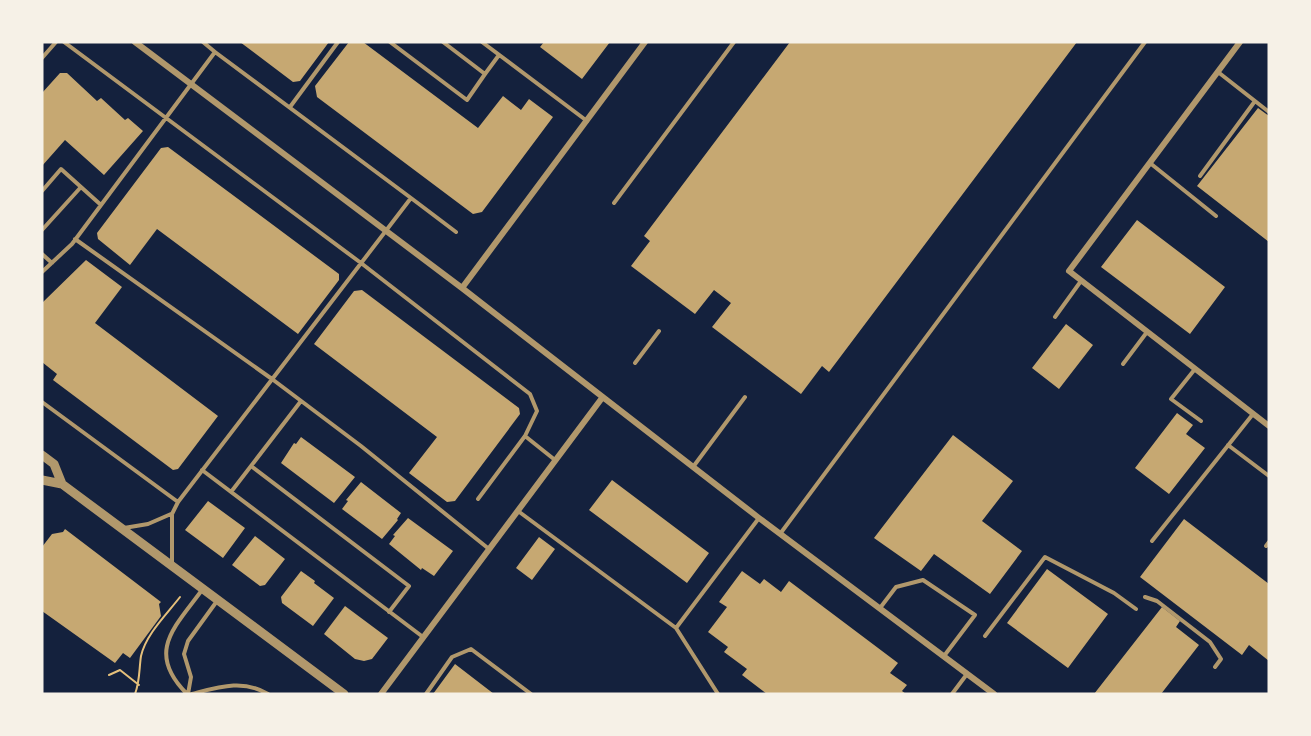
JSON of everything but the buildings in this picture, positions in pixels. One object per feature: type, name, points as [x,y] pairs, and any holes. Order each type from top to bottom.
[{"type":"street","points":[[135,42],[462,288],[692,468],[994,694]]},
{"type":"street","points":[[462,288],[645,42]]},
{"type":"street","points":[[1240,42],[1069,271],[1269,426]]},
{"type":"street","points":[[381,694],[602,398]]},
{"type":"street","points":[[42,455],[54,464],[62,484]]},
{"type":"street","points":[[54,464],[42,480],[62,484],[344,694]]},
{"type":"lane","points":[[42,58],[56,42]]},
{"type":"lane","points":[[64,42],[361,263],[530,394],[537,411],[525,436],[478,499]]},
{"type":"lane","points":[[203,42],[456,232]]},
{"type":"lane","points":[[290,107],[338,42]]},
{"type":"lane","points":[[390,42],[467,100],[499,55]]},
{"type":"lane","points":[[443,42],[485,74]]},
{"type":"lane","points":[[482,42],[586,121]]},
{"type":"lane","points":[[614,203],[734,42]]},
{"type":"lane","points":[[780,534],[1145,42]]},
{"type":"lane","points":[[42,272],[75,239],[192,85],[215,51]]},
{"type":"lane","points":[[1218,72],[1269,112]]},
{"type":"lane","points":[[1200,176],[1255,101]]},
{"type":"lane","points":[[1150,163],[1216,216]]},
{"type":"lane","points":[[42,191],[62,169],[101,205]]},
{"type":"lane","points":[[42,230],[81,187]]},
{"type":"lane","points":[[172,567],[172,514],[178,502],[411,198]]},
{"type":"lane","points":[[75,239],[272,379],[361,446],[489,549]]},
{"type":"lane","points":[[42,254],[52,263]]},
{"type":"lane","points":[[1055,316],[1081,281]]},
{"type":"lane","points":[[635,363],[659,331]]},
{"type":"lane","points":[[1123,364],[1148,332]]},
{"type":"lane","points":[[1195,369],[1171,399],[1201,421]]},
{"type":"lane","points":[[692,468],[745,397]]},
{"type":"lane","points":[[231,492],[301,401]]},
{"type":"lane","points":[[42,402],[178,502]]},
{"type":"lane","points":[[1152,541],[1253,413]]},
{"type":"lane","points":[[525,436],[555,460]]},
{"type":"lane","points":[[1228,445],[1269,476]]},
{"type":"lane","points":[[251,466],[409,586],[389,612]]},
{"type":"lane","points":[[202,470],[423,637]]},
{"type":"lane","points":[[518,510],[676,628],[718,694]]},
{"type":"lane","points":[[123,528],[148,525],[172,514]]},
{"type":"lane","points":[[676,628],[759,518]]},
{"type":"lane","points":[[985,636],[1045,557],[1114,593],[1136,609]]},
{"type":"lane","points":[[880,608],[896,587],[923,579],[975,615],[944,656]]},
{"type":"lane","points":[[189,694],[174,681],[165,655],[171,632],[203,589]]},
{"type":"lane","points":[[1145,597],[1157,600],[1210,642],[1221,659],[1215,667]]},
{"type":"lane","points":[[189,694],[191,677],[184,654],[188,641],[218,600]]},
{"type":"lane","points":[[426,694],[452,657],[471,649],[531,694]]},
{"type":"lane","points":[[952,694],[967,673]]},
{"type":"lane","points":[[189,694],[231,685],[245,685],[268,694]]},
{"type":"path","points":[[135,694],[139,684],[141,657],[147,642],[180,597]]},
{"type":"path","points":[[109,675],[120,670],[139,684]]}]
